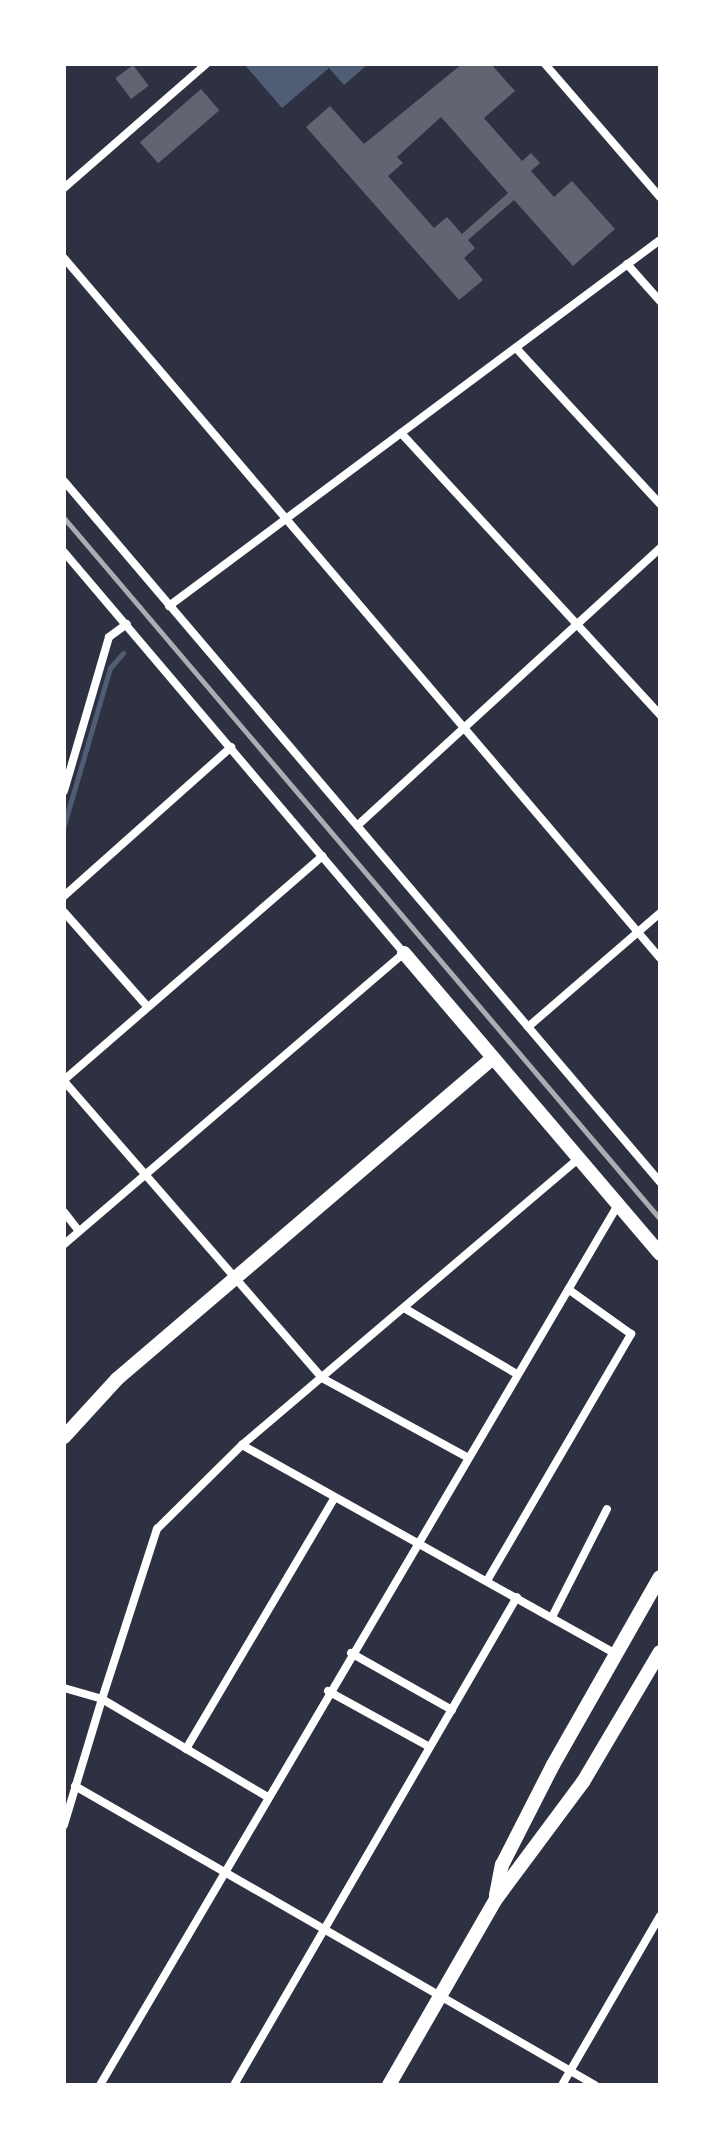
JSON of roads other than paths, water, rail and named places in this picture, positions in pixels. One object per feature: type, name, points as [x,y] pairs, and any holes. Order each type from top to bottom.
[{"type":"street","points":[[64,188],[206,64]]},
{"type":"street","points":[[545,64],[660,197]]},
{"type":"street","points":[[169,606],[660,240]]},
{"type":"street","points":[[64,258],[660,958]]},
{"type":"street","points":[[627,264],[660,301]]},
{"type":"street","points":[[516,348],[660,504]]},
{"type":"street","points":[[401,433],[660,715]]},
{"type":"street","points":[[64,481],[660,1182]]},
{"type":"street","points":[[358,825],[660,548]]},
{"type":"street","points":[[64,552],[660,1254]]},
{"type":"street","points":[[64,791],[109,637],[127,624]]},
{"type":"street","points":[[64,896],[231,747]]},
{"type":"street","points":[[323,856],[64,1080],[322,1378],[467,1457]]},
{"type":"street","points":[[64,912],[147,1006]]},
{"type":"street","points":[[528,1027],[660,913]]},
{"type":"street","points":[[64,1244],[404,953]]},
{"type":"street","points":[[64,1437],[117,1379],[493,1058]]},
{"type":"street","points":[[64,1825],[157,1529],[242,1445],[579,1158]]},
{"type":"street","points":[[100,2085],[223,1868],[618,1205]]},
{"type":"street","points":[[64,1212],[79,1231]]},
{"type":"street","points":[[488,1579],[631,1334],[568,1289]]},
{"type":"street","points":[[404,1308],[517,1374]]},
{"type":"street","points":[[242,1445],[334,1499],[418,1539],[616,1654]]},
{"type":"street","points":[[186,1749],[334,1499]]},
{"type":"street","points":[[552,1617],[607,1509]]},
{"type":"street","points":[[496,1899],[502,1865],[660,1577]]},
{"type":"street","points":[[234,2085],[517,1597]]},
{"type":"street","points":[[389,2085],[496,1899],[583,1782],[660,1652]]},
{"type":"street","points":[[351,1653],[452,1710]]},
{"type":"street","points":[[64,1688],[102,1699],[266,1796]]},
{"type":"street","points":[[328,1691],[430,1747]]},
{"type":"street","points":[[75,1786],[326,1927],[595,2085]]},
{"type":"street","points":[[562,2085],[660,1916]]},
{"type":"water","points":[[244,64],[368,64],[344,85],[329,68],[282,108]]},
{"type":"waterway","points":[[64,825],[110,668],[123,653]]},
{"type":"railway","points":[[64,518],[660,1219]]}]
